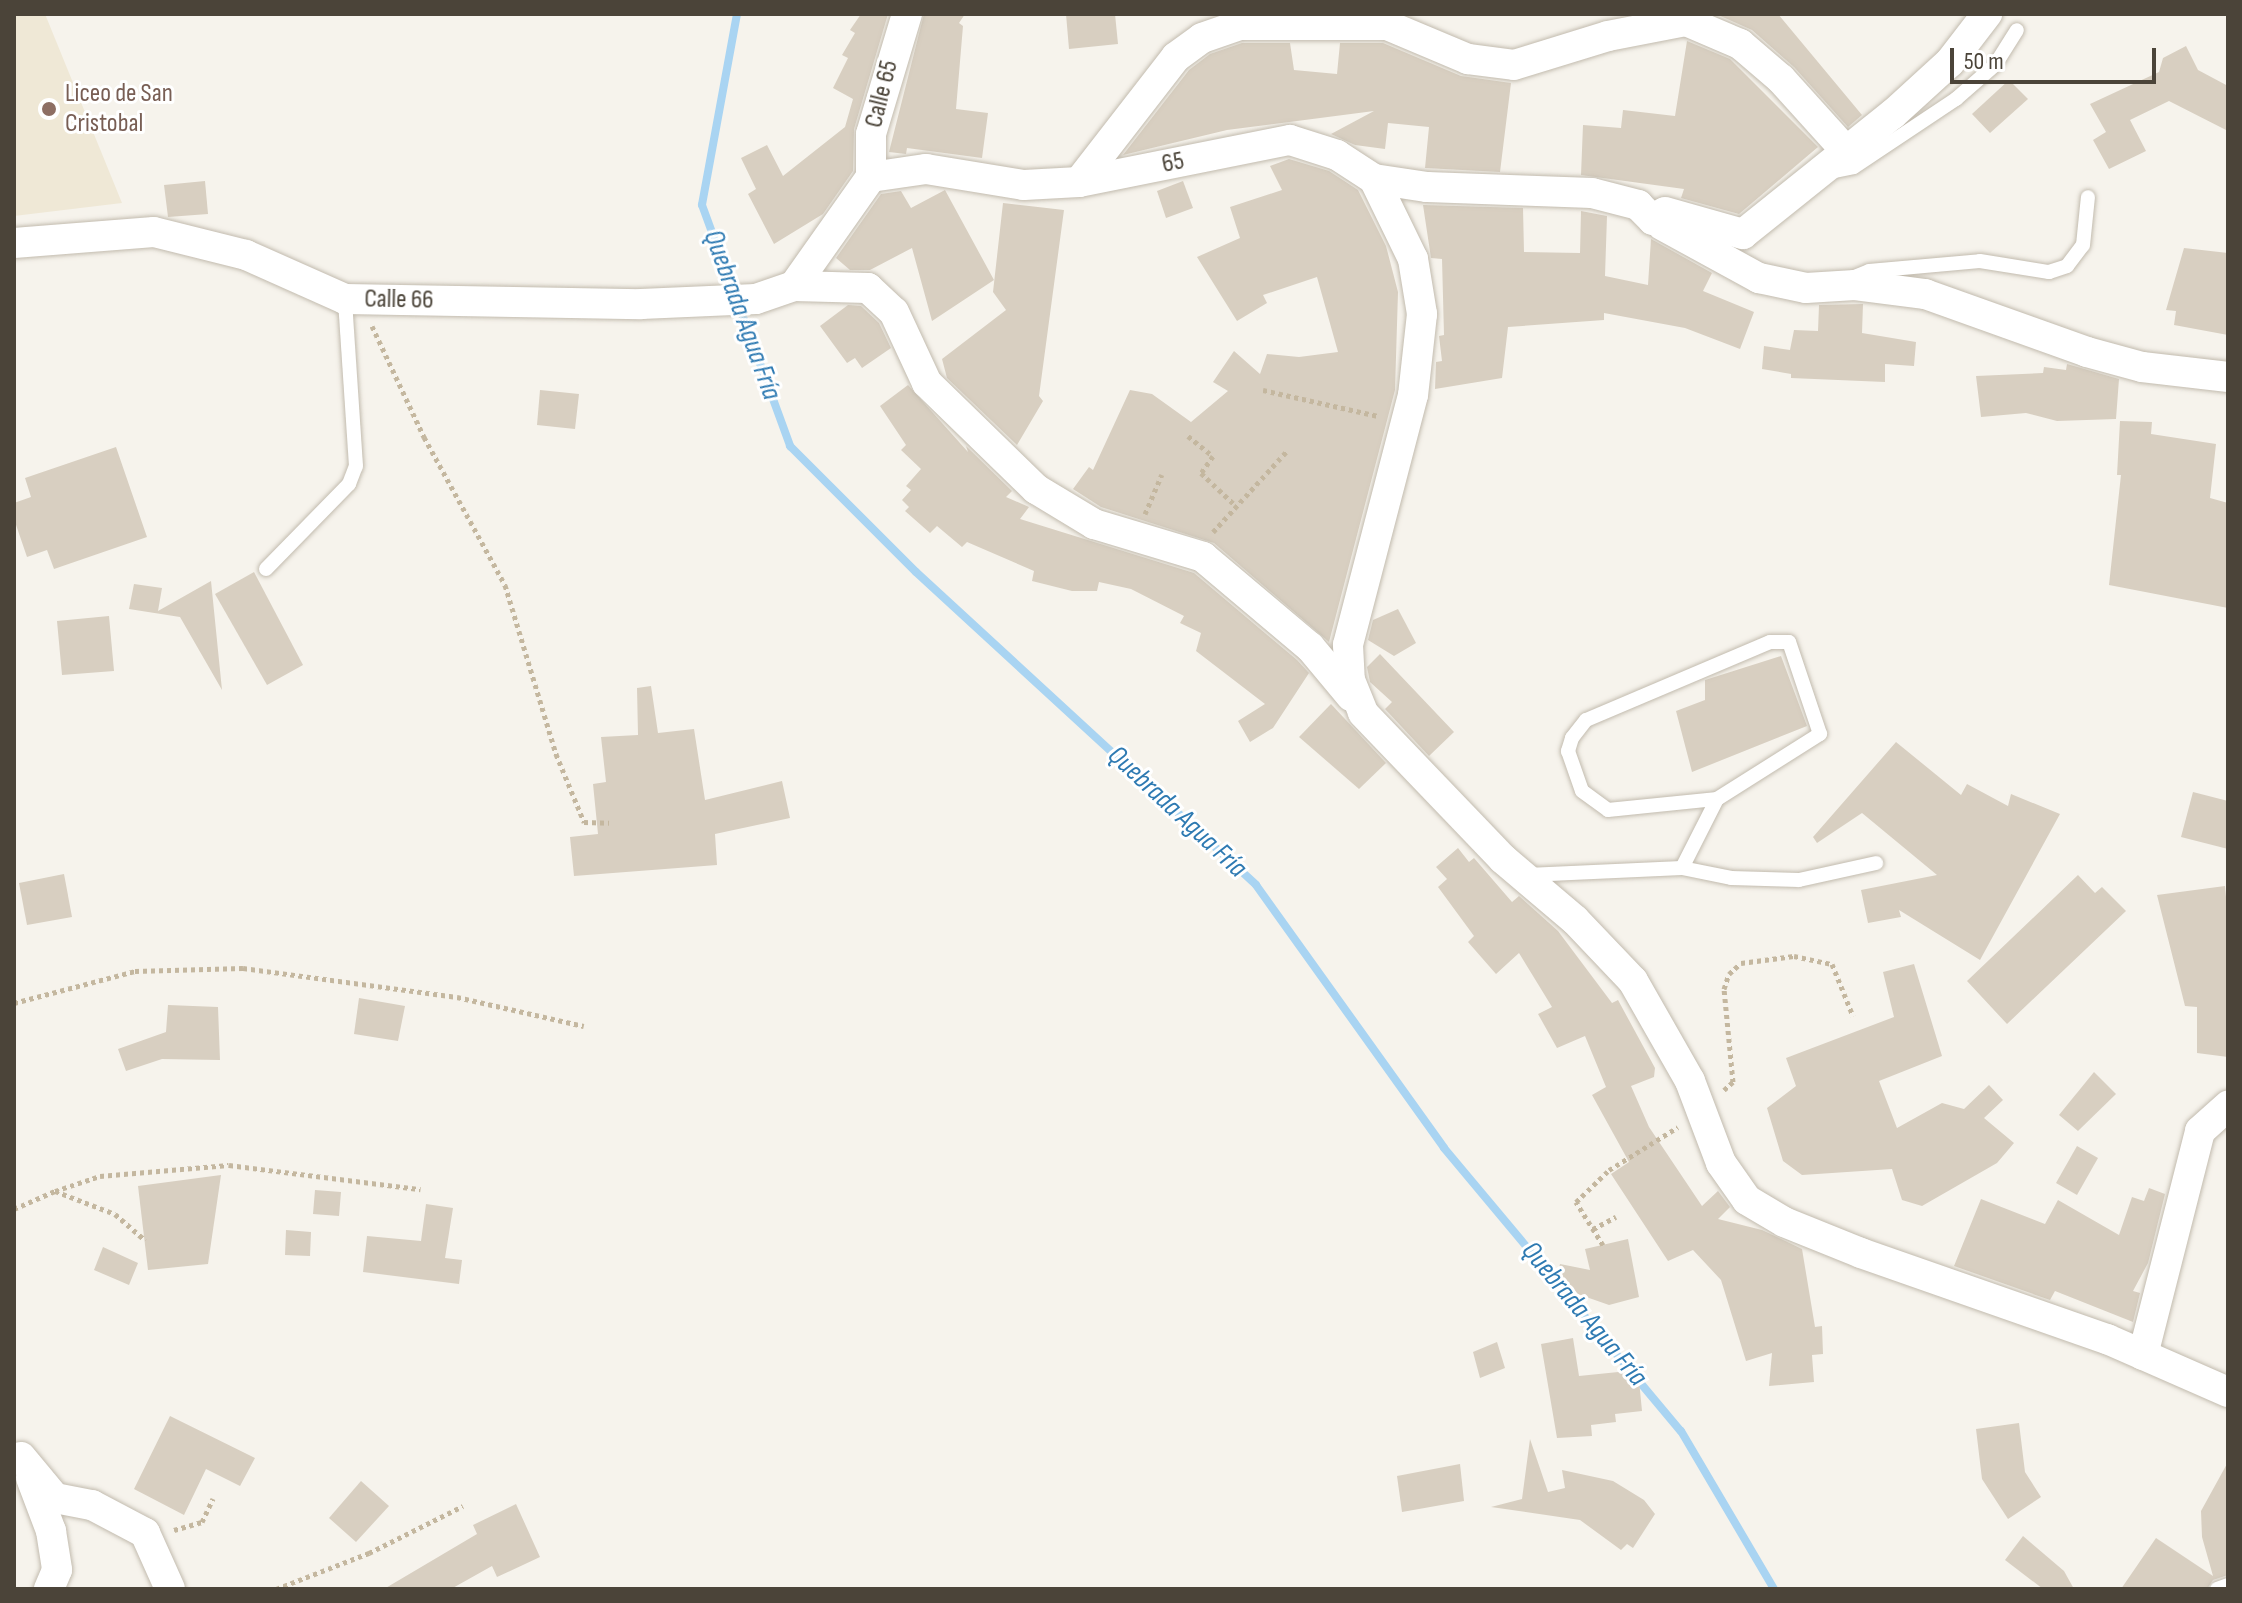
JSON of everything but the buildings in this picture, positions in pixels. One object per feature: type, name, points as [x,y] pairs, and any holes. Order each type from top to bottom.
[{"type":"street","name":"Calle 65","points":[[871,177],[871,134],[895,38],[907,14]]},
{"type":"street","points":[[1653,220],[1665,212],[1743,234],[1950,62],[1987,14]]},
{"type":"street","points":[[1079,182],[1176,57],[1202,38],[1239,25],[1387,25],[1468,59],[1514,65],[1608,36],[1686,18],[1740,44],[1781,79],[1846,151]]},
{"type":"street","name":"65","points":[[871,177],[926,169],[1024,185],[1079,182],[1290,140],[1337,155],[1374,179]]},
{"type":"street","points":[[794,286],[871,177]]},
{"type":"street","points":[[1374,179],[1427,187],[1592,193],[1638,205],[1653,220],[1759,278],[1806,288],[1833,286],[1925,294],[2087,352],[2142,367],[2228,377]]},
{"type":"street","points":[[1363,713],[1350,680],[1348,645],[1410,409],[1422,314],[1413,259],[1374,179]]},
{"type":"street","name":"Calle 66","points":[[14,243],[154,232],[246,255],[352,299],[641,304],[756,299],[794,286]]},
{"type":"street","points":[[794,286],[868,288],[894,312],[927,383],[1016,472],[1075,515],[1136,539],[1194,554],[1229,575],[1310,647],[1363,713],[1633,981],[1660,1021],[1734,1185],[1764,1212],[1926,1278],[2143,1355],[2228,1392]]},
{"type":"street","points":[[2143,1355],[2200,1131],[2228,1106]]},
{"type":"street","points":[[18,1451],[55,1498],[123,1518],[147,1537],[170,1589]]},
{"type":"street","points":[[18,1451],[51,1531],[57,1570],[49,1589]]},
{"type":"lane","points":[[1743,234],[1956,99],[1995,65],[2017,30]]},
{"type":"lane","points":[[1833,286],[1869,271],[1980,261],[2049,272],[2067,266],[2083,245],[2088,197]]},
{"type":"lane","points":[[266,569],[349,484],[356,466],[352,299]]},
{"type":"lane","points":[[1682,868],[1717,799],[1820,734],[1789,642],[1770,642],[1586,720],[1572,738],[1568,751],[1582,791],[1608,810],[1717,799]]},
{"type":"lane","points":[[1523,875],[1682,868],[1731,878],[1799,880],[1876,863]]},
{"type":"lane","points":[[2217,1589],[2228,1585]]},
{"type":"path","points":[[352,299],[505,585],[556,754],[584,822],[609,823]]},
{"type":"path","points":[[1263,390],[1410,409]]},
{"type":"path","points":[[1188,436],[1213,456],[1201,473],[1236,506]]},
{"type":"path","points":[[1194,554],[1288,450]]},
{"type":"path","points":[[1136,539],[1162,474]]},
{"type":"path","points":[[1603,1245],[1576,1202],[1588,1188],[1660,1137],[1704,1115],[1733,1082],[1724,989],[1729,974],[1741,963],[1794,956],[1832,964],[1853,1016]]},
{"type":"path","points":[[14,1003],[135,971],[243,968],[457,997],[584,1026]]},
{"type":"path","points":[[14,1209],[100,1176],[229,1165],[420,1189]]},
{"type":"path","points":[[55,1191],[115,1214],[145,1240]]},
{"type":"path","points":[[1593,1229],[1616,1217]]},
{"type":"path","points":[[147,1537],[202,1522],[213,1498]]},
{"type":"path","points":[[276,1589],[369,1553],[463,1506]]},
{"type":"shaded area","name":"Liceo de San Cristobal","points":[[14,14],[45,14],[122,203],[14,216]]},
{"type":"waterway","name":"Quebrada Agua Fría","points":[[737,14],[702,205],[790,446],[916,572],[1256,885],[1444,1148],[1681,1431],[1774,1589]]},
{"type":"place","name":"Liceo de San Cristobal","points":[[49,109]]}]
